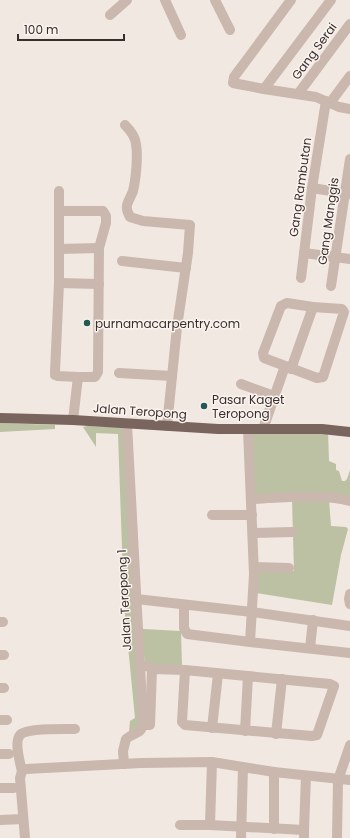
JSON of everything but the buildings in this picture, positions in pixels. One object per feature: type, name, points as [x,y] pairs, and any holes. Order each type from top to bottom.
[{"type":"main road","name":"Jalan Teropong","points":[[0,418],[73,420],[248,430],[328,430],[350,432]]},
{"type":"street","points":[[110,15],[127,0]]},
{"type":"street","points":[[165,0],[181,35]]},
{"type":"street","points":[[215,0],[230,30]]},
{"type":"street","points":[[291,0],[234,77],[233,80],[235,84],[298,94],[350,109]]},
{"type":"street","points":[[264,89],[331,0]]},
{"type":"street","name":"Gang Serai","points":[[298,94],[350,24]]},
{"type":"street","points":[[328,102],[350,76]]},
{"type":"street","name":"Gang Rambutan","points":[[301,278],[312,188],[328,102]]},
{"type":"street","points":[[125,126],[131,131],[136,144],[135,179],[133,190],[126,206],[126,210],[130,217],[144,221],[190,225],[186,268],[177,328],[167,426]]},
{"type":"street","name":"Gang Manggis","points":[[331,286],[335,257],[348,193],[350,159]]},
{"type":"street","points":[[312,188],[348,193]]},
{"type":"street","points":[[59,191],[59,211],[59,283],[56,375],[95,377],[98,372],[99,248],[106,229],[106,216],[105,212],[103,211],[59,211]]},
{"type":"street","points":[[59,249],[99,248]]},
{"type":"street","points":[[304,253],[350,259]]},
{"type":"street","points":[[122,262],[186,268]]},
{"type":"street","points":[[59,283],[98,284]]},
{"type":"street","points":[[284,303],[287,303],[342,309],[344,312],[323,377],[317,378],[288,368],[264,358],[263,353],[281,306],[284,303]]},
{"type":"street","points":[[263,429],[274,396],[288,368],[313,307]]},
{"type":"street","points":[[119,373],[172,376]]},
{"type":"street","points":[[73,420],[78,377]]},
{"type":"street","points":[[241,384],[274,396]]},
{"type":"street","name":"Jalan Teropong 1","points":[[127,424],[143,725]]},
{"type":"street","points":[[248,430],[254,568],[250,642]]},
{"type":"street","points":[[252,499],[315,497],[350,501]]},
{"type":"street","points":[[212,516],[252,515]]},
{"type":"street","points":[[253,533],[292,532]]},
{"type":"street","points":[[254,568],[290,568]]},
{"type":"street","points":[[350,594],[350,604]]},
{"type":"street","points":[[136,599],[252,612],[350,626]]},
{"type":"street","points":[[184,605],[184,628],[187,634],[350,653]]},
{"type":"street","points":[[310,648],[313,620]]},
{"type":"street","points":[[141,666],[147,666],[152,669],[185,670],[282,679],[330,684],[334,686],[317,735],[276,734],[212,728],[185,725],[182,722],[185,670]]},
{"type":"street","points":[[124,764],[123,751],[126,739],[138,732],[143,725],[150,725],[152,669]]},
{"type":"street","points":[[212,728],[218,674]]},
{"type":"street","points":[[245,731],[248,676]]},
{"type":"street","points":[[276,734],[282,679]]},
{"type":"street","points":[[25,838],[20,778],[22,772],[19,760],[18,739],[23,733],[28,731],[75,729]]},
{"type":"street","points":[[337,838],[338,780],[346,768],[350,745]]},
{"type":"street","points":[[210,825],[212,762]]},
{"type":"street","points":[[22,772],[33,768],[212,762],[243,768],[338,780],[350,780]]},
{"type":"street","points":[[241,833],[243,768]]},
{"type":"street","points":[[274,772],[274,829]]},
{"type":"street","points":[[180,825],[210,825],[241,833],[274,829],[304,834],[306,776]]},
{"type":"street","points":[[0,788],[14,788]]},
{"type":"street","points":[[0,820],[23,819]]},
{"type":"green space","points":[[0,423],[55,425],[55,429],[0,432]]},
{"type":"green space","points":[[83,427],[122,427],[126,429],[139,726],[129,732],[130,721],[135,718],[124,605],[118,434],[96,433],[96,447]]},
{"type":"green space","points":[[328,431],[329,461],[336,464],[336,470],[339,471],[342,481],[347,479],[350,470],[350,500],[255,497],[253,434],[262,432]]},
{"type":"green space","points":[[329,499],[331,526],[346,527],[348,529],[341,555],[332,605],[256,593],[256,570],[294,571],[292,500]]},
{"type":"green space","points":[[143,629],[181,631],[182,666],[145,665],[142,633]]},
{"type":"place","name":"purnamacarpentry.com","points":[[87,323]]},
{"type":"place","name":"Pasar Kaget Teropong","points":[[204,406]]}]
